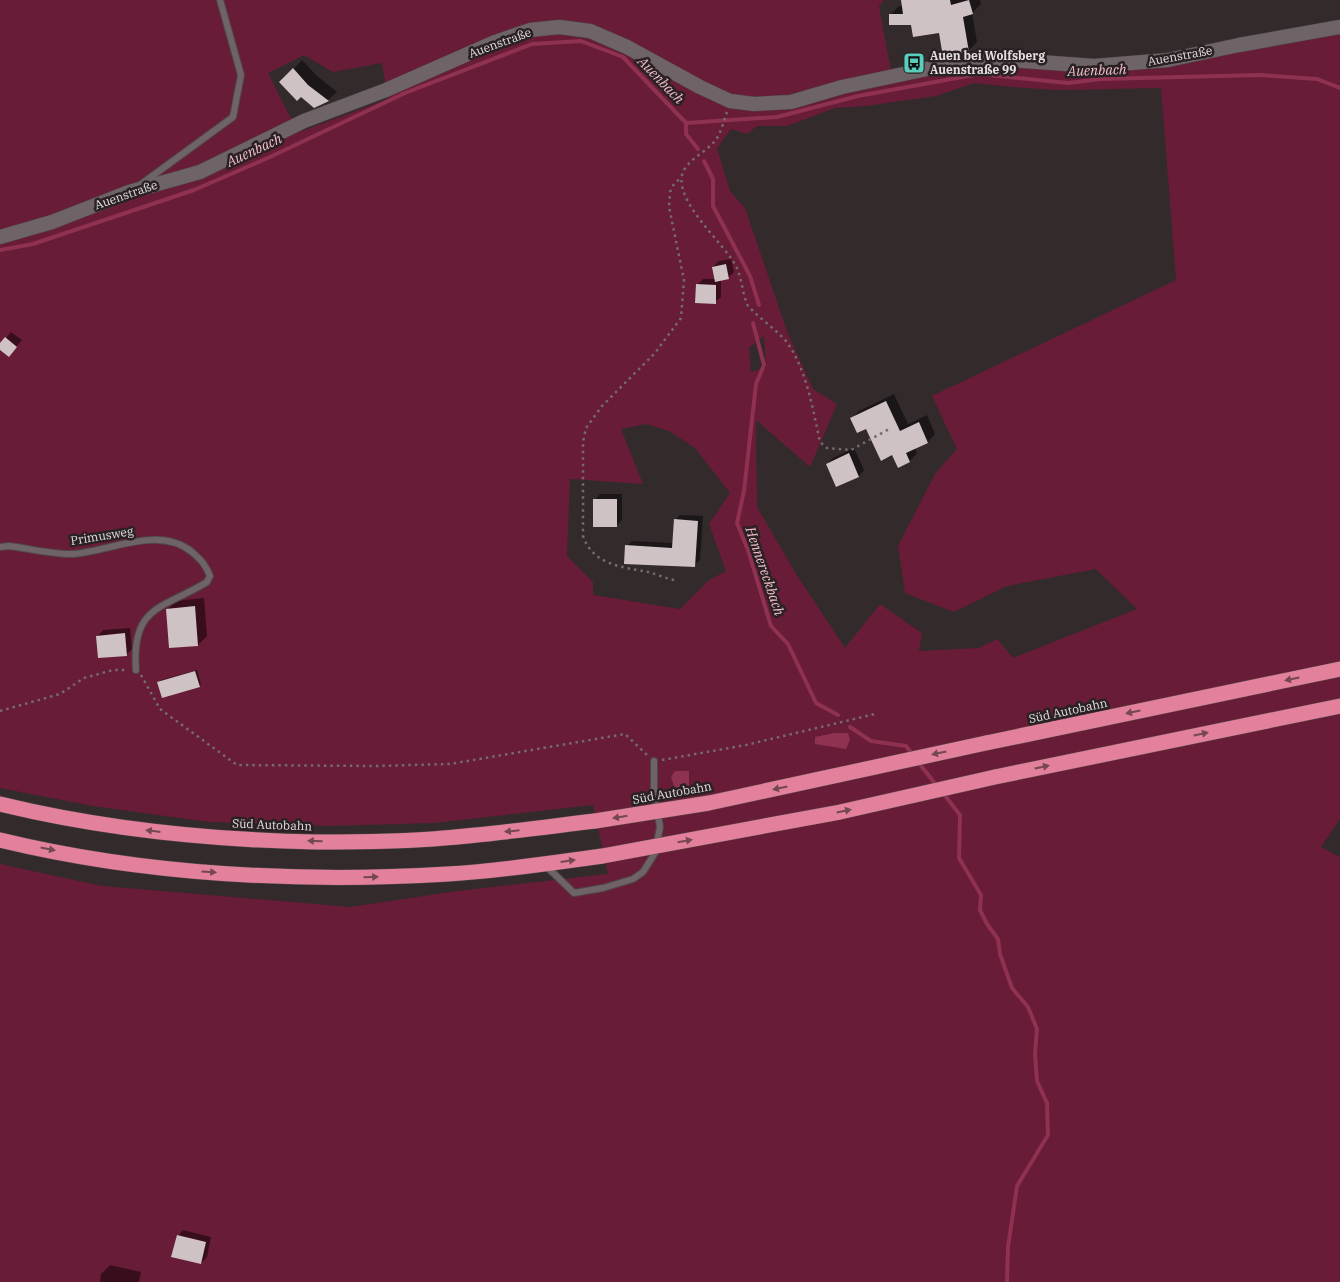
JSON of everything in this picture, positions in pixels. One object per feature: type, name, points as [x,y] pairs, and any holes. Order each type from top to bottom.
[{"type":"highway","name":"Süd Autobahn","points":[[0,804],[32,812],[100,824],[183,835],[267,841],[355,842],[443,839],[595,822],[709,803],[986,743],[1340,670]]},
{"type":"highway","points":[[0,840],[90,858],[180,870],[272,876],[360,877],[449,874],[602,856],[840,812],[995,777],[1340,706]]},
{"type":"street","name":"Auenstraße","points":[[0,237],[52,222],[129,192],[200,172],[304,121],[386,90],[495,42],[530,30],[559,27],[590,31],[627,46],[700,87],[730,101],[754,104],[791,102],[842,87],[906,75],[960,62],[1011,60],[1094,66],[1168,60],[1340,27]]},
{"type":"lane","points":[[129,192],[233,117],[241,75],[220,0]]},
{"type":"lane","name":"Primusweg","points":[[0,547],[9,546],[72,554],[104,549],[125,543],[168,541],[184,546],[203,561],[210,576],[207,582],[165,603],[147,617],[136,645],[136,670]]},
{"type":"lane","points":[[544,864],[574,893],[603,888],[633,879],[643,872],[655,853],[660,827],[654,791],[654,762]]},
{"type":"path","points":[[674,580],[608,563],[586,544],[583,536],[583,442],[586,428],[602,406],[655,353],[681,318],[684,280],[669,207],[670,192],[674,184],[682,177],[686,168],[713,144],[718,137],[727,110]]},
{"type":"path","points":[[682,177],[683,187],[692,208],[702,223],[729,254],[737,268],[748,306],[784,339],[791,349],[808,387],[820,442],[827,448],[851,450],[892,428]]},
{"type":"path","points":[[0,711],[60,694],[84,678],[113,670],[136,670],[144,678],[160,709],[237,766],[450,764],[625,734],[654,762],[746,745],[875,714]]},
{"type":"shaded area","points":[[0,0],[884,0],[879,6],[893,82],[968,69],[1013,65],[1077,71],[1149,69],[1190,61],[1340,20],[1340,819],[1321,847],[1340,857],[1340,1282],[0,1282],[0,864],[102,886],[350,907],[457,891],[608,874],[593,805],[434,823],[328,826],[209,822],[93,806],[0,788]],"holes":[[[304,55],[333,72],[382,63],[388,99],[302,131],[289,115],[268,73]],[[974,83],[1058,90],[1161,88],[1176,280],[932,396],[957,449],[935,474],[898,546],[905,593],[954,612],[1007,586],[1096,569],[1137,609],[1013,658],[997,639],[979,648],[919,651],[922,633],[880,604],[845,648],[798,577],[757,507],[756,420],[810,467],[837,404],[813,389],[788,334],[745,208],[730,191],[717,148],[731,129],[747,134],[757,126],[787,126],[835,108],[866,106],[936,96]],[[764,336],[766,368],[751,372],[749,348]],[[646,424],[669,431],[695,448],[730,493],[709,524],[726,571],[708,581],[680,609],[593,595],[593,582],[567,556],[570,479],[643,484],[621,429]]]},
{"type":"shaded area","points":[[834,733],[848,733],[850,740],[846,749],[815,744],[815,737]]},
{"type":"shaded area","points":[[675,771],[689,771],[689,794],[677,795],[671,777]]},
{"type":"pier","points":[[691,790],[690,796],[677,798],[674,793]]},
{"type":"building","points":[[901,0],[950,0],[951,5],[969,0],[973,14],[963,17],[969,52],[943,57],[939,33],[913,37],[911,25],[889,25],[889,14],[903,14]]},
{"type":"building","points":[[293,68],[308,85],[329,101],[314,108],[301,97],[297,101],[279,82]]},
{"type":"building","points":[[726,264],[729,279],[715,282],[712,267]]},
{"type":"building","points":[[696,284],[716,285],[716,304],[695,303]]},
{"type":"building","points":[[5,337],[17,347],[9,357],[0,350],[0,343]]},
{"type":"building","points":[[886,401],[900,431],[919,422],[928,443],[906,453],[910,462],[898,468],[892,455],[881,461],[866,429],[857,433],[850,418]]},
{"type":"building","points":[[849,453],[859,477],[836,487],[826,464]]},
{"type":"building","points":[[593,499],[617,499],[617,527],[593,527]]},
{"type":"building","points":[[674,519],[698,521],[695,567],[624,564],[625,545],[672,548]]},
{"type":"building","points":[[195,606],[198,646],[169,648],[166,609]]},
{"type":"building","points":[[125,633],[127,656],[98,658],[96,636]]},
{"type":"building","points":[[195,671],[200,687],[162,698],[157,682]]},
{"type":"building","points":[[177,1235],[206,1242],[201,1264],[171,1257]]},
{"type":"waterway","name":"Auenbach","points":[[0,250],[33,244],[194,190],[270,157],[405,93],[532,44],[581,41],[623,57],[686,123],[777,117],[858,96],[979,74],[1068,83],[1101,79],[1260,75],[1317,79],[1340,88]]},
{"type":"waterway","name":"Hennereckbach","points":[[686,123],[686,134],[698,149]]},
{"type":"waterway","name":"Hennereckbach","points":[[704,161],[713,179],[713,206],[750,276],[759,305]]},
{"type":"waterway","name":"Hennereckbach","points":[[753,323],[764,365],[756,384],[744,491],[737,523],[748,550],[771,626],[788,644],[816,703],[838,715]]},
{"type":"waterway","name":"Hennereckbach","points":[[850,727],[871,741],[906,746],[912,754]]},
{"type":"waterway","name":"Hennereckbach","points":[[918,762],[937,786]]},
{"type":"waterway","name":"Hennereckbach","points":[[943,793],[960,815],[959,858],[981,895],[980,910],[998,939],[1000,954],[1012,988],[1028,1007],[1037,1029],[1035,1054],[1037,1081],[1047,1103],[1048,1135],[1017,1186],[1008,1247],[1007,1282]]},
{"type":"place","name":"Auen bei Wolfsberg Auenstraße 99","points":[[914,63]]}]
